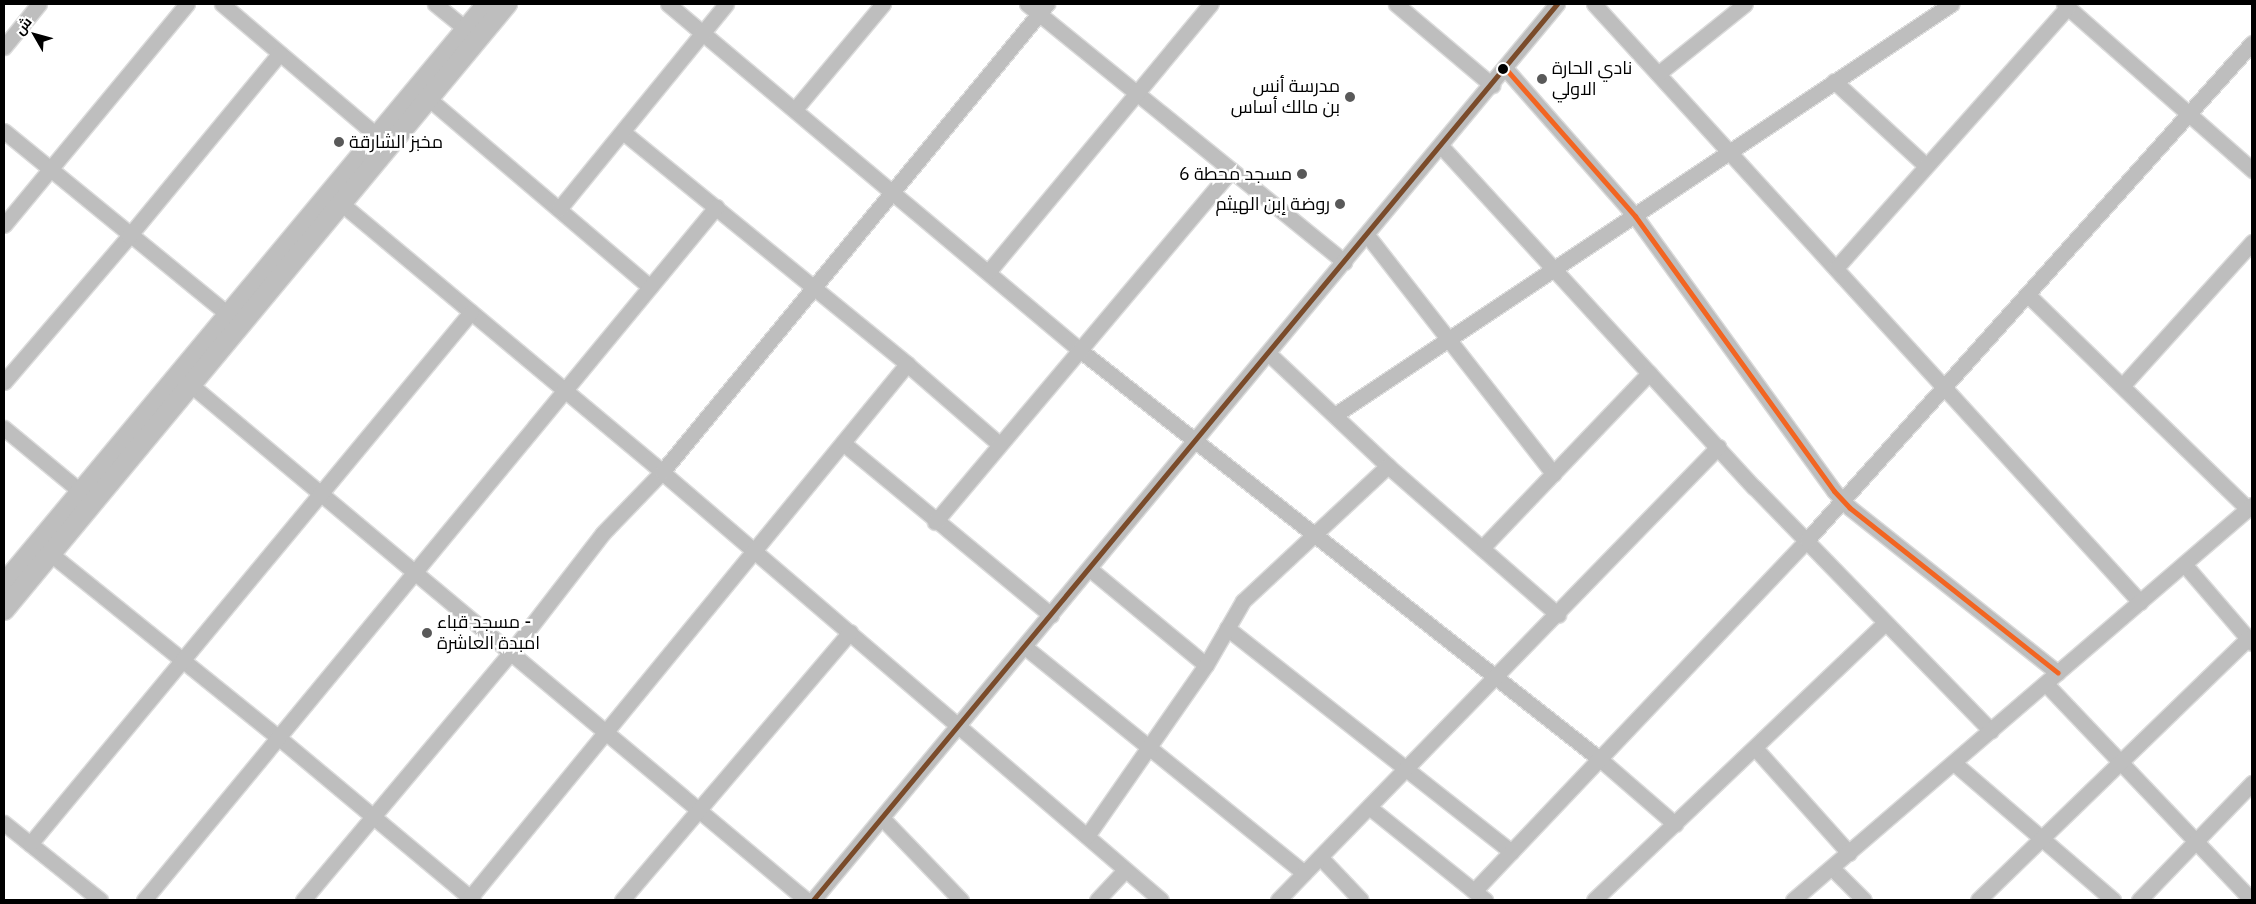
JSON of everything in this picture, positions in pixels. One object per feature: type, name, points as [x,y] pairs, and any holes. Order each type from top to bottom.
[{"type":"main road","points":[[4,610],[191,385],[234,320],[377,136],[488,4]]},
{"type":"main road","points":[[4,584],[80,492],[234,320],[342,204],[507,4]]},
{"type":"street","points":[[4,46],[39,4]]},
{"type":"street","points":[[4,224],[187,4]]},
{"type":"street","points":[[222,4],[377,136]]},
{"type":"street","points":[[435,4],[466,29]]},
{"type":"street","points":[[668,4],[796,108],[891,191],[1081,351],[1601,760],[1674,824]]},
{"type":"street","points":[[558,209],[726,4]]},
{"type":"street","points":[[796,108],[883,4]]},
{"type":"street","points":[[988,271],[1211,4]]},
{"type":"street","points":[[1396,4],[1492,85]]},
{"type":"street","points":[[813,900],[1090,570],[1557,4]]},
{"type":"street","points":[[1594,4],[2140,602]]},
{"type":"street","points":[[1659,73],[1745,4]]},
{"type":"street","points":[[1335,415],[1635,216],[1729,150],[1951,4]]},
{"type":"street","points":[[1836,268],[2066,5],[2252,170]]},
{"type":"street","points":[[303,900],[511,652],[602,533],[662,472],[1038,7],[1136,92],[1345,262]]},
{"type":"street","points":[[1369,807],[1479,896],[1512,852],[1807,540],[2252,43]]},
{"type":"street","points":[[4,382],[130,236],[279,54]]},
{"type":"street","points":[[1505,68],[1635,216],[1842,500],[2058,672]]},
{"type":"street","points":[[1834,81],[1925,165]]},
{"type":"street","points":[[429,99],[650,287]]},
{"type":"street","points":[[4,131],[234,320]]},
{"type":"street","points":[[623,132],[907,364],[999,444]]},
{"type":"street","points":[[1440,146],[1649,373],[1885,623],[1991,731]]},
{"type":"street","points":[[935,522],[999,444],[1081,351],[1231,170]]},
{"type":"street","points":[[342,204],[662,472],[754,553],[850,632],[1161,900]]},
{"type":"street","points":[[144,900],[716,207]]},
{"type":"street","points":[[1367,235],[1554,474]]},
{"type":"street","points":[[2123,385],[2252,242]]},
{"type":"street","points":[[1793,900],[2250,507],[2028,294]]},
{"type":"street","points":[[30,844],[471,312]]},
{"type":"street","points":[[1268,353],[1388,466],[1558,615]]},
{"type":"street","points":[[51,554],[278,737],[470,900],[907,364]]},
{"type":"street","points":[[1482,548],[1649,373]]},
{"type":"street","points":[[191,385],[806,900]]},
{"type":"street","points":[[4,428],[80,492]]},
{"type":"street","points":[[843,442],[935,522],[1051,615]]},
{"type":"street","points":[[1278,900],[1558,615],[1718,446]]},
{"type":"street","points":[[1087,836],[1151,748],[1256,585],[1388,466]]},
{"type":"street","points":[[1978,900],[2120,760],[2250,640],[2184,564]]},
{"type":"street","points":[[1090,570],[1206,665]]},
{"type":"street","points":[[1594,900],[1885,623]]},
{"type":"street","points":[[1227,628],[1407,767],[1512,852]]},
{"type":"street","points":[[622,900],[850,632]]},
{"type":"street","points":[[1025,647],[1304,873]]},
{"type":"street","points":[[2046,684],[2252,900]]},
{"type":"street","points":[[1755,748],[1849,853]]},
{"type":"street","points":[[1954,763],[2113,900]]},
{"type":"street","points":[[2139,900],[2252,783]]},
{"type":"street","points":[[882,818],[957,899]]},
{"type":"street","points":[[6,830],[30,844],[100,900]]},
{"type":"street","points":[[1320,857],[1361,900]]},
{"type":"street","points":[[1832,868],[1864,900]]},
{"type":"street","points":[[1097,900],[1125,870]]},
{"type":"transit line","points":[[813,900],[1557,4]]},
{"type":"transit line","points":[[1505,68],[1635,216],[1834,491],[1850,508],[2058,673]]},
{"type":"place","name":"نادي الحارة الاولي","points":[[1542,79]]},
{"type":"place","name":"مدرسة أنس بن مالك أساس","points":[[1350,97]]},
{"type":"place","name":"مخبز الشارقة","points":[[339,142]]},
{"type":"place","name":"مسجد محطة 6","points":[[1302,174]]},
{"type":"place","name":"روضة إبن الهيثم","points":[[1340,204]]},
{"type":"place","name":"مسجد قباء - امبدة العاشرة","points":[[427,633]]}]
